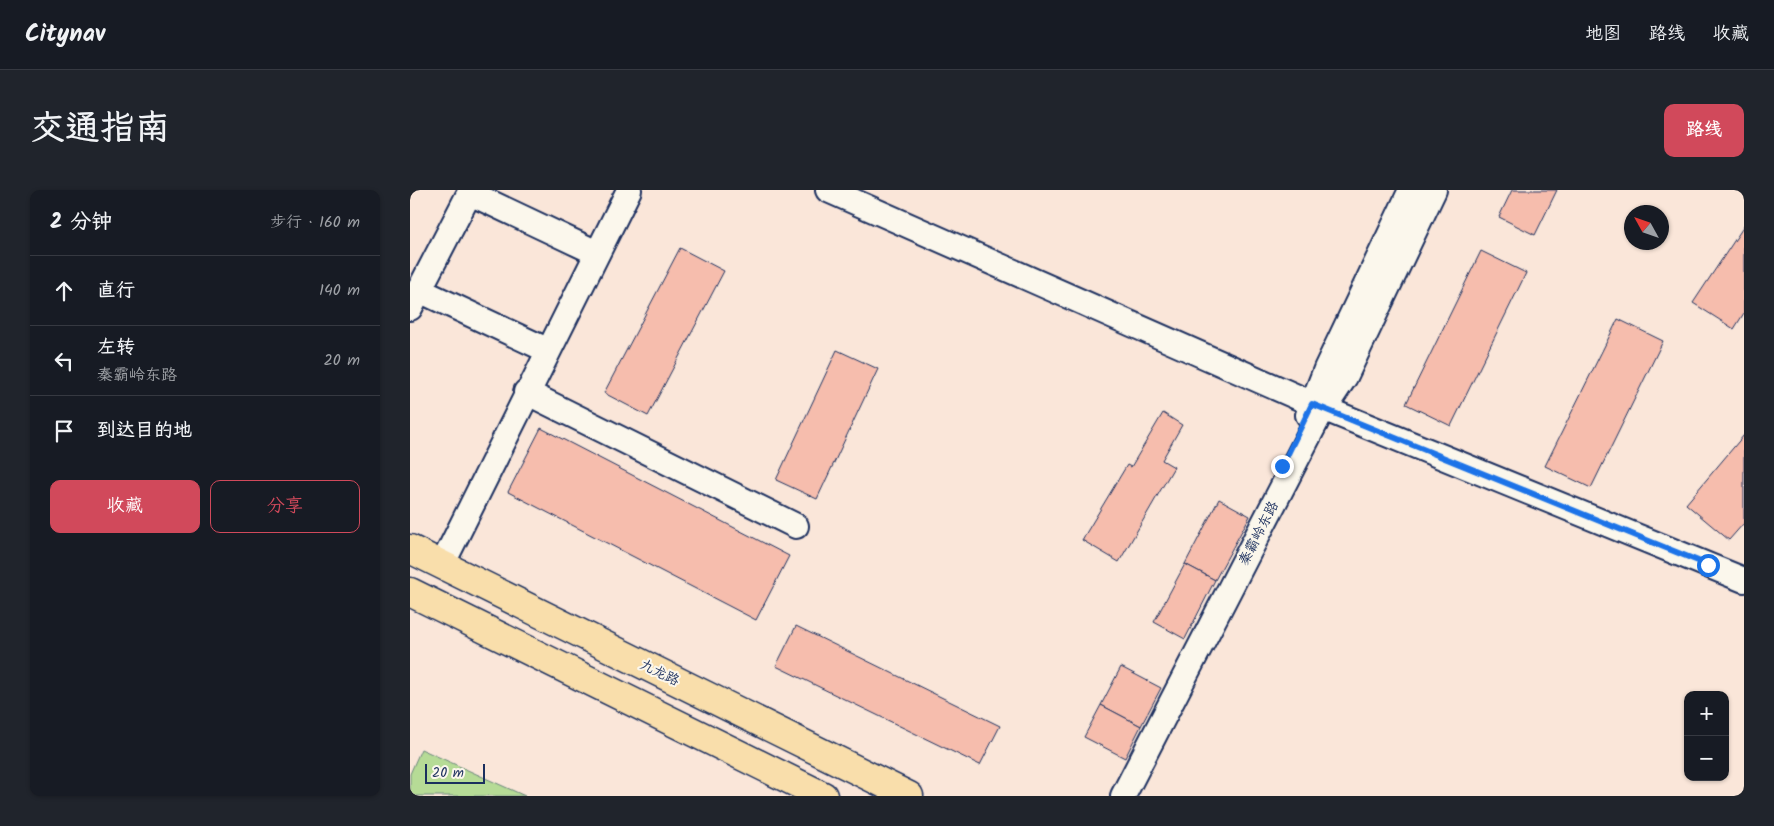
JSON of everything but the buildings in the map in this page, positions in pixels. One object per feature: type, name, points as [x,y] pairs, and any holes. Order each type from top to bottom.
[{"type":"main road","name":"九龙路","points":[[410,549],[909,796]]},
{"type":"main road","points":[[410,592],[823,796]]},
{"type":"street","points":[[442,564],[628,190]]},
{"type":"street","points":[[828,190],[1318,406],[1744,580]]},
{"type":"street","name":"秦霸岭东路","points":[[1123,796],[1318,406],[1326,369],[1412,190]]},
{"type":"street","name":"秦霸岭东路","points":[[1112,796],[1318,406],[1345,377],[1434,190]]},
{"type":"street","points":[[548,350],[415,299],[471,191],[597,253]]},
{"type":"street","points":[[526,392],[796,526]]},
{"type":"green space","points":[[421,749],[525,796],[410,796],[410,774]]},
{"type":"route","points":[[1282,466],[1309,414],[1312,404],[1708,565]]}]
